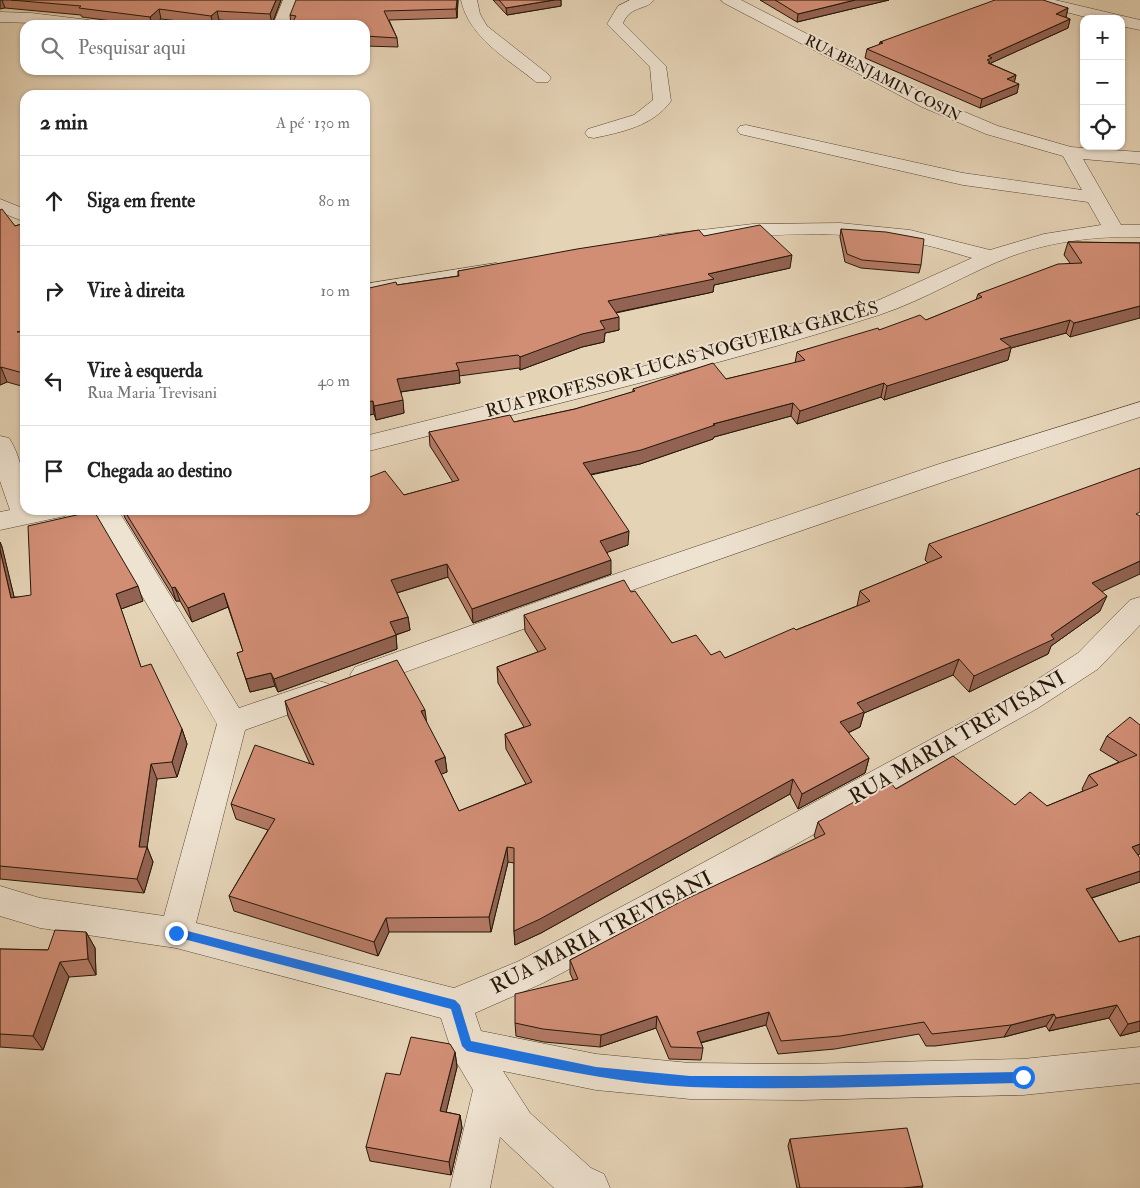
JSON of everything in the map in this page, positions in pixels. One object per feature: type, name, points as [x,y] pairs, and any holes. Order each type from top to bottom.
[{"type":"street","points":[[283,20],[291,0]]},
{"type":"street","points":[[468,0],[472,14],[481,29],[542,78]]},
{"type":"street","points":[[594,133],[640,120],[655,111],[662,101],[658,66],[616,24],[620,12],[628,6],[646,0]]},
{"type":"street","name":"RUA BENJAMIN COSIN","points":[[729,0],[928,103],[992,130],[1070,152],[1140,158]]},
{"type":"street","points":[[1036,0],[1097,15]]},
{"type":"street","points":[[0,17],[48,20]]},
{"type":"street","points":[[1125,22],[1140,25]]},
{"type":"street","points":[[746,130],[970,181],[1045,193],[1095,197]]},
{"type":"street","points":[[1070,152],[1113,229]]},
{"type":"street","points":[[0,205],[20,214]]},
{"type":"street","points":[[646,242],[721,231],[772,227],[834,228],[900,234],[991,257]]},
{"type":"street","name":"RUA PROFESSOR LUCAS NOGUEIRA GARCÊS","points":[[370,443],[706,357],[873,309],[930,287],[991,257],[1041,242],[1113,229],[1140,231]]},
{"type":"street","points":[[370,289],[516,266]]},
{"type":"street","points":[[232,724],[641,576],[948,470],[1138,411]]},
{"type":"street","points":[[0,444],[20,502]]},
{"type":"street","points":[[0,521],[34,515]]},
{"type":"street","points":[[108,515],[232,724],[176,933]]},
{"type":"street","name":"RUA MARIA TREVISANI","points":[[455,1005],[532,972],[1028,700],[1088,661],[1140,607]]},
{"type":"street","points":[[0,900],[40,913],[176,933],[455,1005],[467,1046],[516,1127],[577,1182],[590,1188]]},
{"type":"street","points":[[467,1046],[596,1072],[690,1081],[801,1082],[1023,1077],[1140,1065]]},
{"type":"street","points":[[470,1188],[492,1087]]},
{"type":"building","points":[[11,0],[276,0],[270,14],[217,11],[211,16],[159,9],[150,17],[79,8],[81,6]]},
{"type":"building","points":[[296,0],[457,0],[456,9],[384,11],[397,38],[370,36],[370,20],[294,20],[296,16],[290,15]]},
{"type":"building","points":[[499,0],[554,0],[506,8]]},
{"type":"building","points":[[775,0],[855,0],[798,14]]},
{"type":"building","points":[[995,0],[1043,0],[1068,8],[1056,14],[1070,19],[988,56],[992,58],[987,60],[990,62],[988,63],[1016,75],[1007,79],[1019,84],[982,99],[867,49],[883,43],[880,42]]},
{"type":"building","points":[[2,209],[15,226],[20,224],[20,331],[17,332],[20,332],[20,372],[0,368],[0,210]]},
{"type":"building","points":[[760,225],[792,255],[708,274],[714,279],[608,301],[619,317],[600,321],[605,329],[582,334],[520,357],[518,355],[456,363],[459,370],[397,379],[403,400],[374,406],[373,401],[370,401],[370,288],[396,282],[397,285],[459,276],[458,271],[577,249],[699,230],[704,236]]},
{"type":"building","points":[[841,229],[886,232],[924,239],[921,265],[862,260],[847,254]]},
{"type":"building","points":[[1068,242],[1140,243],[1140,306],[1074,323],[1070,320],[1000,339],[1011,347],[887,386],[884,383],[800,411],[793,403],[713,424],[715,425],[641,450],[583,463],[629,531],[600,541],[611,560],[472,609],[447,564],[391,580],[408,617],[390,622],[396,635],[274,679],[271,673],[246,679],[237,653],[243,651],[224,593],[188,608],[175,587],[172,588],[127,515],[370,515],[370,477],[385,471],[404,495],[459,480],[429,432],[510,415],[514,422],[575,409],[635,391],[633,389],[713,363],[726,379],[805,360],[797,352],[878,328],[879,330],[920,315],[926,320],[982,297],[978,294],[1058,264],[1082,263]]},
{"type":"building","points":[[1140,468],[1140,512],[1136,514],[1140,516],[1140,561],[1092,583],[1107,596],[1051,635],[1054,639],[974,676],[959,659],[857,703],[864,712],[840,722],[869,758],[802,794],[793,779],[540,919],[514,931],[514,848],[507,847],[489,917],[386,918],[374,942],[229,896],[275,819],[231,804],[255,745],[314,765],[285,701],[397,660],[425,710],[421,711],[445,757],[435,761],[459,811],[532,782],[505,734],[531,725],[497,667],[546,649],[524,615],[624,580],[631,592],[635,591],[672,643],[696,635],[711,655],[720,651],[725,658],[794,628],[796,630],[870,601],[860,591],[942,557],[929,544]]},
{"type":"building","points":[[76,515],[96,515],[138,586],[116,594],[141,667],[151,664],[182,729],[172,762],[151,764],[139,847],[147,847],[137,879],[0,866],[0,550],[11,598],[31,595],[28,526]]},
{"type":"building","points":[[1130,717],[1140,725],[1140,844],[1132,847],[1140,858],[1140,871],[1086,889],[1119,942],[1140,936],[1140,1021],[1128,1024],[1117,1005],[1056,1018],[1054,1014],[1011,1025],[932,1034],[924,1022],[840,1036],[781,1041],[769,1012],[697,1032],[703,1048],[671,1047],[657,1016],[601,1035],[543,1029],[515,1023],[515,994],[578,979],[570,960],[682,901],[825,834],[818,822],[890,782],[896,789],[953,756],[1015,805],[1030,792],[1047,806],[1098,785],[1089,775],[1137,755],[1107,736]]},
{"type":"building","points":[[55,930],[86,932],[88,959],[60,962],[33,1036],[0,1034],[0,949],[48,950]]},
{"type":"building","points":[[411,1037],[450,1044],[455,1052],[440,1111],[460,1115],[449,1162],[366,1147],[386,1073],[400,1075]]},
{"type":"building","points":[[907,1128],[923,1186],[903,1188],[800,1188],[790,1139]]},
{"type":"route","points":[[176,933],[455,1005],[467,1046],[596,1072],[690,1081],[801,1082],[1023,1077]]}]
